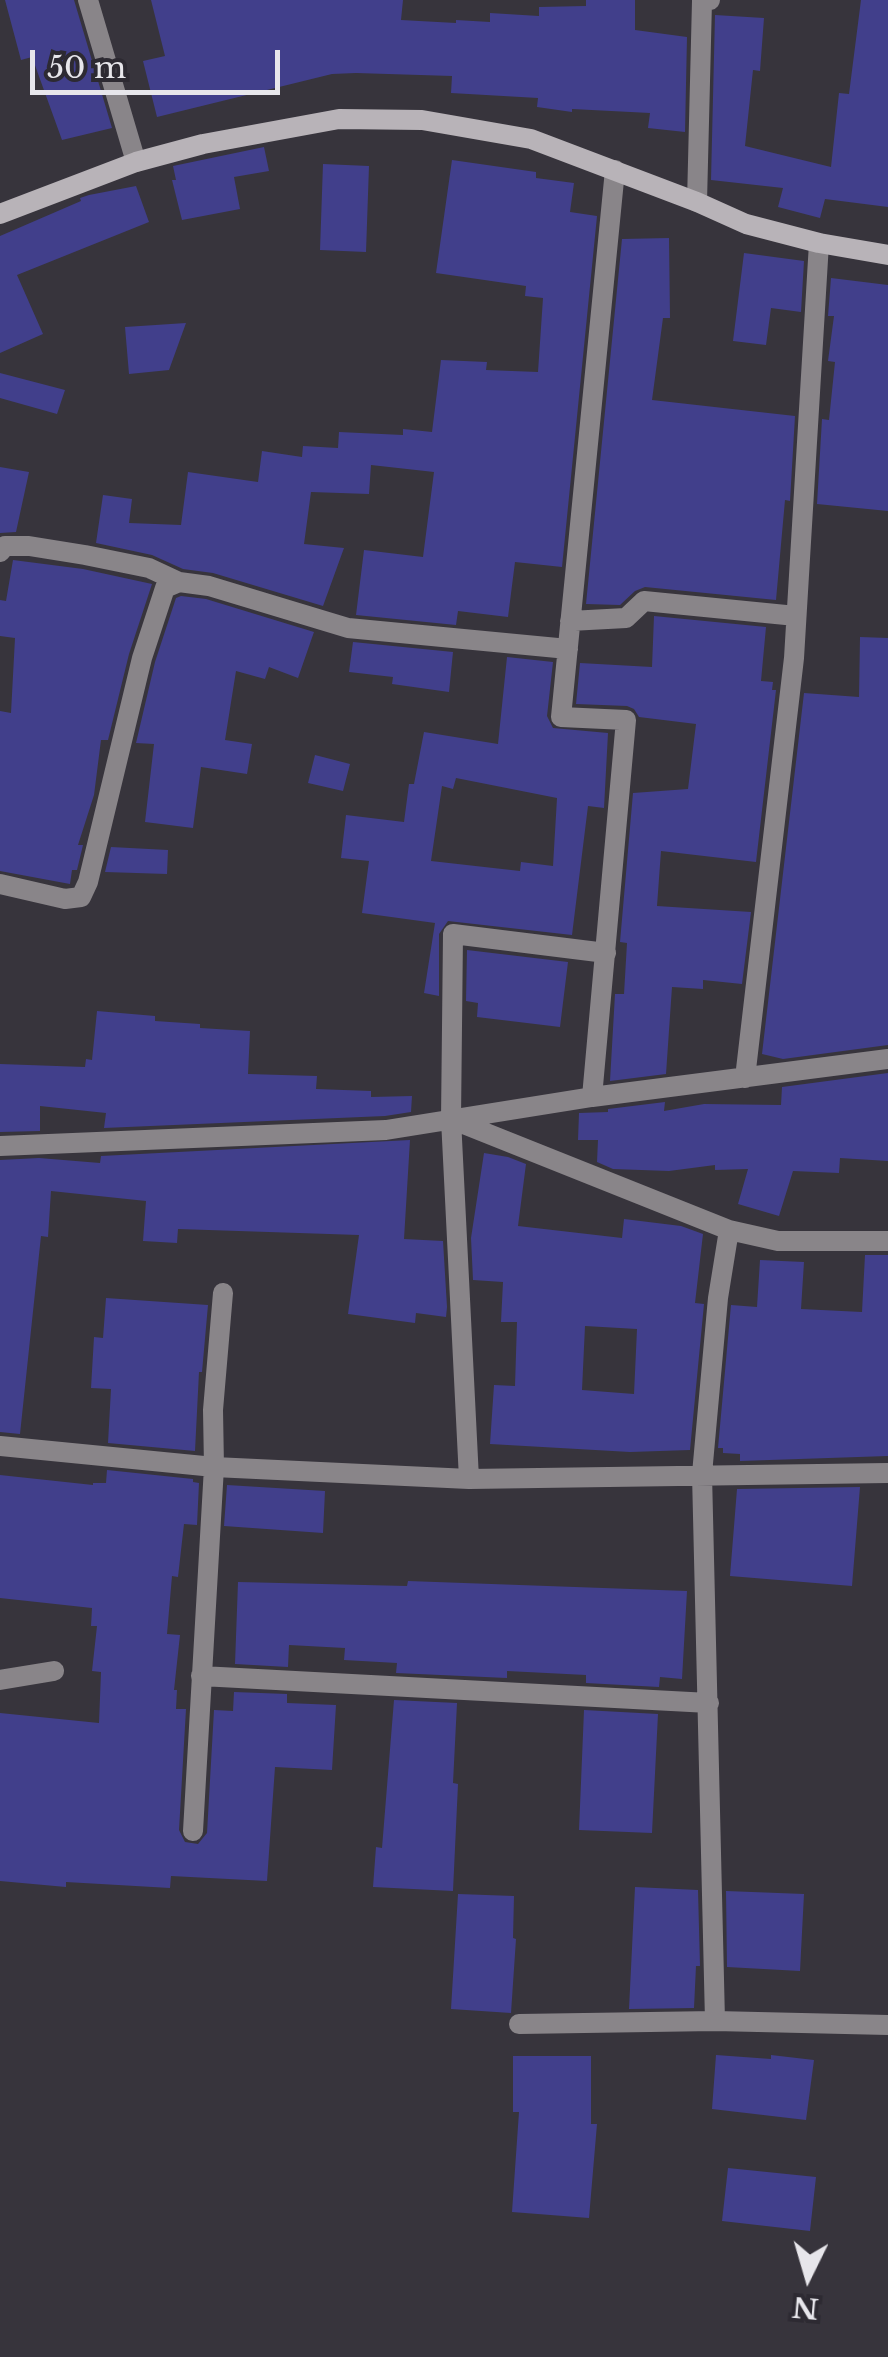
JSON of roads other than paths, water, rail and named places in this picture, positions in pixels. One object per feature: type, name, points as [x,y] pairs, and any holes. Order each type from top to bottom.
[{"type":"street","points":[[88,0],[136,162]]},
{"type":"street","points":[[698,202],[702,1],[710,0]]},
{"type":"street","points":[[0,214],[136,162],[203,144],[340,119],[422,120],[531,139],[746,224],[888,255]]},
{"type":"street","points":[[592,1097],[626,720],[562,717],[615,170]]},
{"type":"street","points":[[745,1078],[796,616],[819,243]]},
{"type":"street","points":[[0,552],[5,546],[30,546],[148,568],[179,582],[209,586],[348,628],[568,648]]},
{"type":"street","points":[[0,884],[64,899],[81,896],[88,882],[148,640],[165,588],[179,582]]},
{"type":"street","points":[[570,622],[626,618],[644,601],[796,616]]},
{"type":"street","points":[[470,1479],[451,1118],[453,934],[606,952]]},
{"type":"street","points":[[0,1146],[386,1130],[592,1097],[888,1059]]},
{"type":"street","points":[[451,1118],[729,1230],[778,1241],[888,1241]]},
{"type":"street","points":[[715,2021],[702,1474],[718,1298],[729,1230]]},
{"type":"street","points":[[194,1831],[214,1466],[213,1410],[223,1293]]},
{"type":"street","points":[[0,1446],[214,1466],[470,1479],[888,1473]]},
{"type":"street","points":[[0,1680],[54,1671]]},
{"type":"street","points":[[201,1676],[709,1703]]},
{"type":"street","points":[[519,2024],[715,2021],[888,2024]]}]
